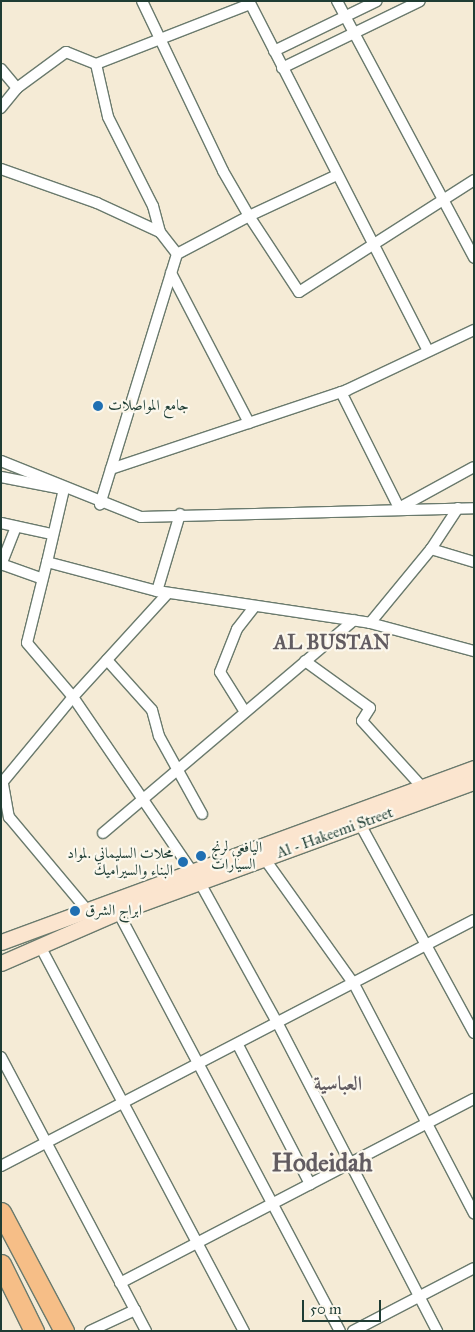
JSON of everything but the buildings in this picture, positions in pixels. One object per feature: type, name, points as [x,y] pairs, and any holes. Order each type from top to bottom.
[{"type":"highway","points":[[1,1212],[64,1331]]},
{"type":"highway","points":[[1,1264],[34,1331]]},
{"type":"street","points":[[142,1],[159,40],[249,216],[299,292],[474,180]]},
{"type":"street","points":[[337,1],[474,258]]},
{"type":"street","points":[[274,51],[377,1]]},
{"type":"street","points":[[1,108],[17,88],[66,52],[96,64],[249,2],[428,351]]},
{"type":"street","points":[[282,68],[415,2]]},
{"type":"street","points":[[96,64],[108,117],[153,206],[160,232],[177,254]]},
{"type":"street","points":[[1,69],[17,88]]},
{"type":"street","points":[[1,169],[97,203],[160,232]]},
{"type":"street","points":[[100,504],[177,254],[249,216],[337,175]]},
{"type":"street","points":[[171,273],[249,423]]},
{"type":"street","points":[[111,469],[341,392],[474,330]]},
{"type":"street","points":[[341,392],[399,508]]},
{"type":"street","points":[[1,461],[45,476],[64,489]]},
{"type":"street","points":[[399,508],[474,467]]},
{"type":"street","points":[[1,476],[64,489],[100,504],[141,517],[180,514],[399,508],[474,508]]},
{"type":"street","points":[[64,489],[51,534],[46,562],[40,578],[27,643],[73,697],[145,798],[195,876],[278,1024],[437,1331]]},
{"type":"street","points":[[370,623],[431,549],[458,508]]},
{"type":"street","points":[[157,591],[180,514]]},
{"type":"street","points":[[1,523],[51,534]]},
{"type":"street","points":[[16,527],[1,565],[40,578]]},
{"type":"street","points":[[431,549],[474,562]]},
{"type":"street","points":[[46,562],[157,591],[370,623],[474,651]]},
{"type":"street","points":[[87,910],[10,817],[2,784],[73,697],[168,593]]},
{"type":"street","points":[[245,712],[220,672],[237,629],[255,606]]},
{"type":"street","points":[[103,833],[354,620]]},
{"type":"street","points":[[107,660],[152,710],[159,736],[179,768],[202,814]]},
{"type":"street","points":[[305,662],[370,708],[362,721],[422,787]]},
{"type":"street","name":"Al - Hakeemi Street","points":[[1,963],[195,876],[474,768]]},
{"type":"street","name":"Al - Hakeemi Street","points":[[1,942],[87,910],[195,876],[264,858],[474,782]]},
{"type":"street","points":[[360,824],[474,1033]]},
{"type":"street","points":[[264,858],[354,984],[474,1214]]},
{"type":"street","points":[[118,912],[340,1331]]},
{"type":"street","points":[[1,1166],[47,1146],[474,920]]},
{"type":"street","points":[[40,946],[244,1331]]},
{"type":"street","points":[[238,1045],[310,1184]]},
{"type":"street","points":[[1,1057],[146,1331]]},
{"type":"street","points":[[120,1283],[474,1099]]},
{"type":"street","points":[[352,1331],[474,1268]]},
{"type":"street","points":[[90,1331],[135,1310]]},
{"type":"place","name":"جامع المواصلات","points":[[98,406]]},
{"type":"place","name":"اليافعي لرنج السيارات","points":[[201,856]]},
{"type":"place","name":"محلات السليماني .لمواد البناء والسيراميك","points":[[183,862]]},
{"type":"place","name":"ابراج الشرق","points":[[75,911]]},
{"type":"district","name":"AL BUSTAN","points":[[332,642]]},
{"type":"district","name":"العباسية","points":[[338,1083]]},
{"type":"district","name":"Hodeidah","points":[[322,1163]]}]
